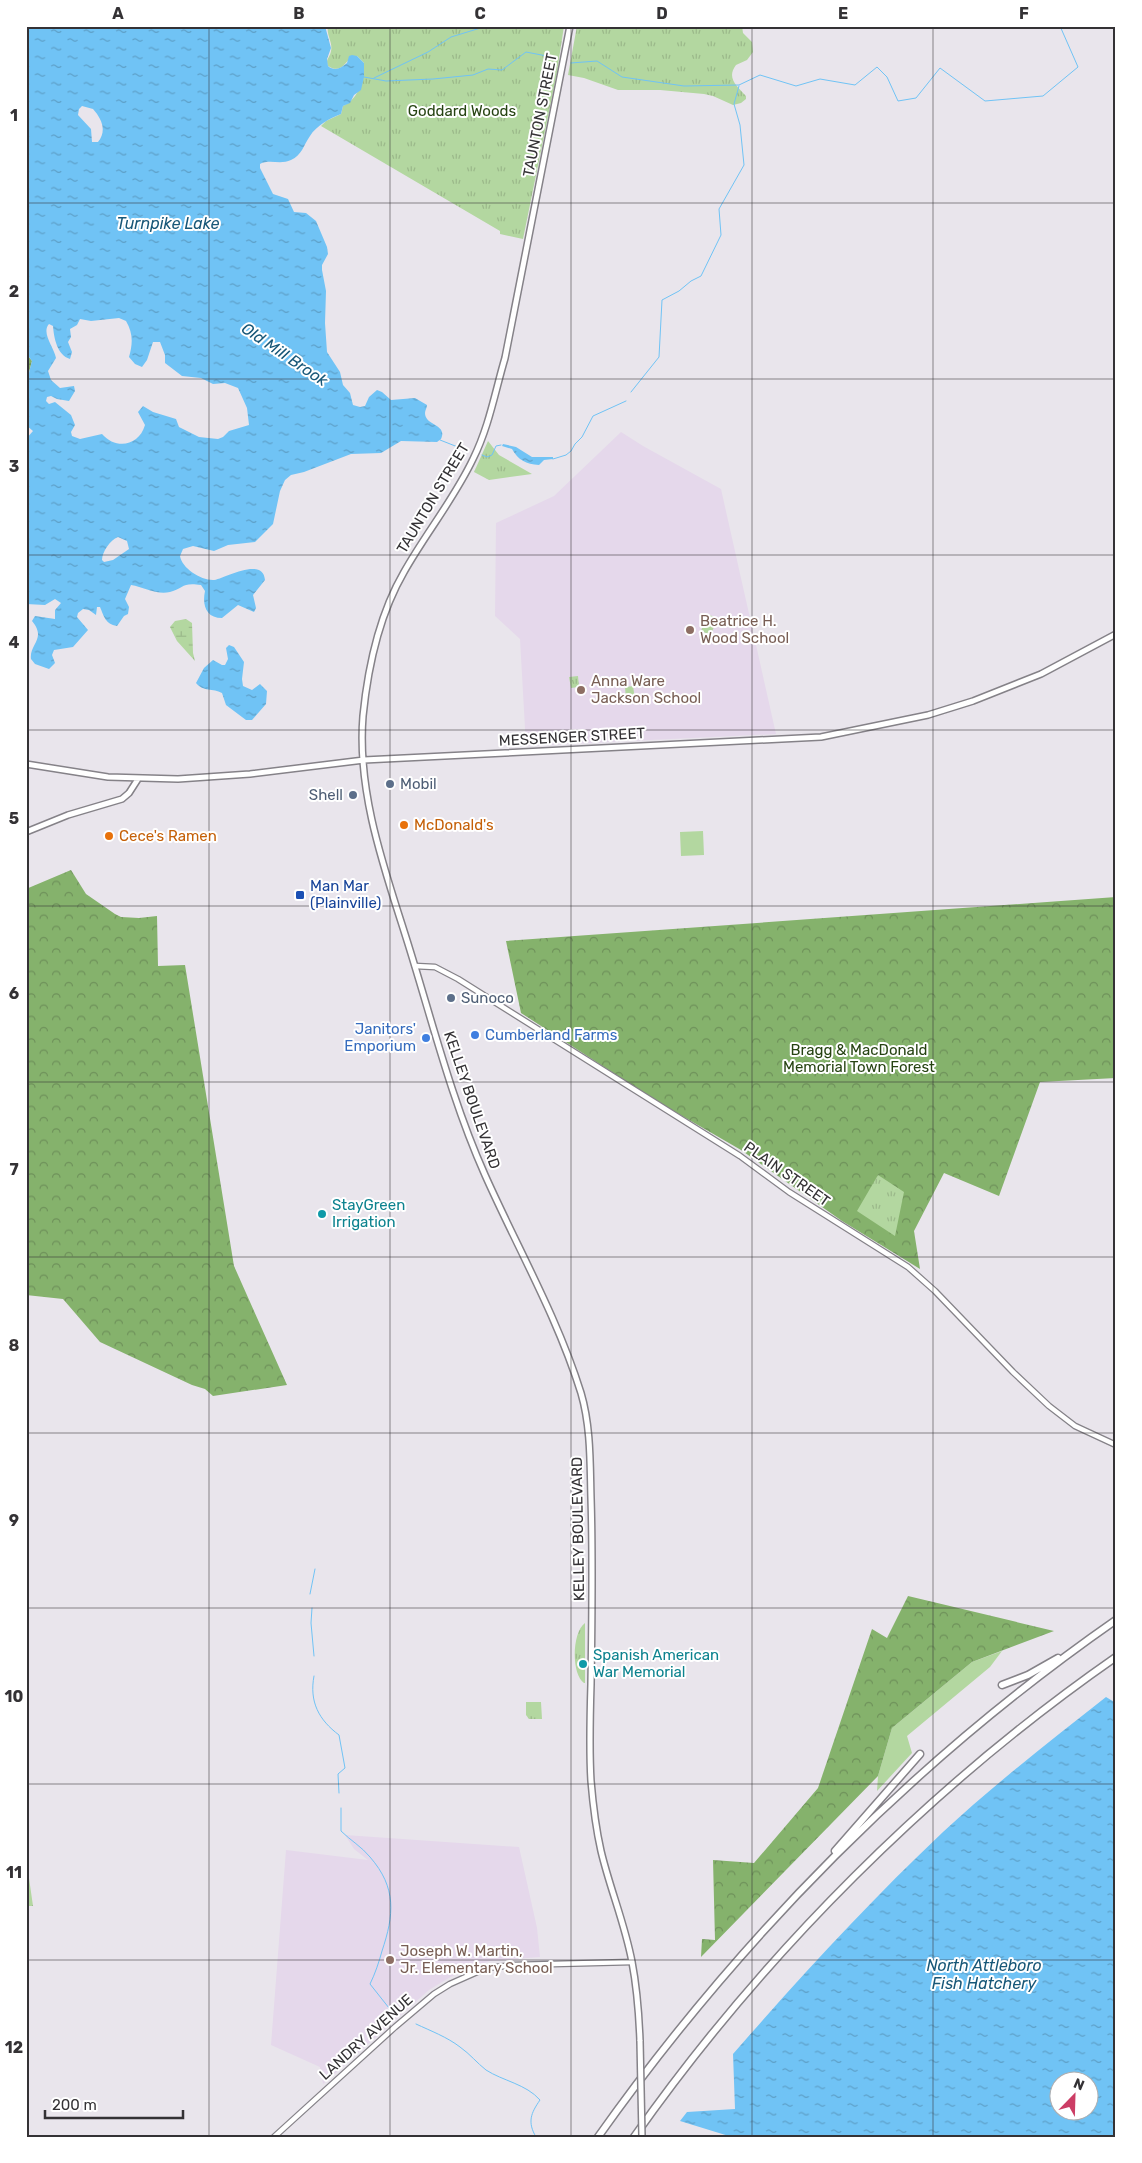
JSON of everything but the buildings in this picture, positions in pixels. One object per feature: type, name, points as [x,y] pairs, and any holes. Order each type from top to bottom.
[{"type":"highway","points":[[796,1896],[867,1825],[941,1758],[1019,1693],[1116,1620]]},
{"type":"highway","points":[[1002,1685],[1028,1675],[1085,1642]]},
{"type":"highway","points":[[634,2137],[687,2066],[746,1995],[802,1933],[866,1867],[926,1809],[990,1754],[1061,1697],[1116,1657]]},
{"type":"highway","points":[[598,2137],[696,2009],[920,1754]]},
{"type":"main road","name":"TAUNTON STREET","points":[[409,949],[374,828],[365,788],[362,735],[366,690],[379,629],[404,571],[467,471],[485,432],[492,411],[505,358],[570,26]]},
{"type":"main road","name":"MESSENGER STREET","points":[[26,764],[78,774],[138,779],[178,779],[250,774],[364,760],[821,737],[928,715],[973,701],[1049,671],[1116,634]]},
{"type":"main road","points":[[26,832],[122,799],[129,794],[138,779]]},
{"type":"main road","name":"KELLEY BOULEVARD","points":[[409,949],[467,1132],[484,1174],[544,1298],[583,1399],[589,1439],[592,1519],[591,1781],[601,1853],[613,1887],[632,1962],[639,2009],[642,2137]]},
{"type":"street","name":"PLAIN STREET","points":[[415,966],[435,967],[458,979],[740,1156],[796,1196],[908,1267],[935,1291],[1013,1372],[1049,1406],[1075,1426],[1116,1445]]},
{"type":"street","name":"LANDRY AVENUE","points":[[274,2137],[395,2027],[434,1994],[450,1984],[486,1968],[515,1965],[632,1962]]},
{"type":"shaded area","name":"Beatrice H. Wood School","points":[[621,432],[721,489],[776,734],[526,746],[520,639],[495,616],[496,523],[554,496]]},
{"type":"shaded area","name":"Joseph W. Martin, Jr. Elementary School","points":[[345,1835],[519,1847],[537,1928],[540,1957],[490,1961],[468,1968],[447,1979],[429,1990],[323,2084],[320,2067],[271,2045],[286,1850],[368,1860],[354,1849]]},
{"type":"green space","name":"Goddard Woods","points":[[328,26],[564,26],[557,72],[523,239],[500,234],[500,231],[321,126],[326,121],[341,114],[343,106],[357,94],[362,82],[364,69],[364,63],[357,56],[352,56],[339,68],[336,69],[328,66],[327,60],[331,45]]},
{"type":"green space","points":[[577,26],[742,26],[743,33],[752,42],[753,52],[747,60],[736,65],[732,78],[746,96],[746,99],[741,103],[733,105],[704,94],[660,90],[618,90],[584,78],[568,75]]},
{"type":"green space","points":[[26,353],[32,361],[26,384]]},
{"type":"green space","points":[[488,441],[499,455],[532,474],[489,480],[474,472]]},
{"type":"green space","points":[[707,614],[717,618],[711,635],[701,631]]},
{"type":"green space","points":[[186,619],[192,623],[195,661],[177,641],[170,627],[175,621]]},
{"type":"green space","points":[[578,676],[579,687],[571,688],[569,677]]},
{"type":"green space","points":[[633,686],[635,699],[626,699],[625,687]]},
{"type":"green space","points":[[703,831],[704,855],[681,856],[680,832]]},
{"type":"green space","points":[[71,870],[86,894],[115,914],[121,917],[139,918],[157,916],[158,966],[185,965],[234,1266],[287,1385],[213,1396],[205,1389],[192,1385],[100,1342],[63,1299],[26,1295],[26,889]]},
{"type":"green space","name":"Bragg & MacDonald Memorial Town Forest","points":[[1116,897],[1116,1078],[1040,1082],[999,1196],[944,1173],[914,1231],[920,1269],[842,1221],[741,1150],[658,1102],[521,1013],[506,941]]},
{"type":"green space","points":[[878,1175],[904,1192],[895,1236],[857,1211]]},
{"type":"green space","points":[[908,1596],[1054,1631],[972,1662],[892,1728],[878,1776],[701,1957],[702,1939],[715,1940],[713,1860],[754,1863],[818,1788],[872,1629],[887,1638]]},
{"type":"green space","points":[[585,1623],[584,1683],[577,1671],[575,1653],[578,1635]]},
{"type":"green space","points":[[1002,1651],[990,1667],[907,1736],[912,1753],[877,1791],[878,1776],[892,1728],[972,1662]]},
{"type":"green space","points":[[526,1702],[541,1702],[542,1719],[529,1719],[526,1715]]},
{"type":"green space","points":[[26,1857],[33,1906],[26,1906]]},
{"type":"water","name":"Turnpike Lake","points":[[26,26],[325,26],[331,48],[327,59],[328,66],[333,69],[340,68],[347,63],[349,56],[352,55],[357,56],[364,63],[364,77],[361,90],[354,95],[350,103],[343,106],[341,114],[328,120],[316,129],[295,158],[283,162],[260,164],[260,168],[273,194],[288,199],[294,212],[306,213],[316,221],[327,247],[328,254],[322,265],[322,270],[326,291],[325,323],[327,352],[340,372],[343,385],[350,393],[353,405],[365,406],[369,397],[377,390],[391,400],[415,398],[427,405],[426,417],[441,430],[441,439],[437,442],[401,441],[381,453],[351,454],[291,475],[285,480],[280,491],[273,524],[255,542],[228,545],[214,551],[193,546],[183,549],[180,556],[184,565],[203,578],[213,580],[250,569],[257,569],[263,573],[265,580],[253,595],[256,608],[254,612],[238,605],[222,618],[212,616],[206,610],[204,601],[205,591],[201,585],[187,585],[165,593],[131,585],[125,599],[129,607],[128,614],[124,616],[117,626],[107,621],[100,607],[97,607],[96,615],[89,610],[83,609],[78,613],[77,617],[88,630],[73,647],[54,650],[52,655],[55,663],[49,669],[35,664],[31,659],[31,654],[38,637],[38,632],[32,621],[35,616],[55,619],[55,610],[61,603],[55,599],[45,605],[26,604],[26,439],[33,431],[26,425],[26,384],[32,361],[26,353]],"holes":[[[82,106],[93,109],[101,121],[103,129],[98,142],[92,142],[91,129],[78,115],[79,109]],[[119,318],[126,321],[132,338],[129,357],[135,364],[142,367],[147,360],[153,342],[160,342],[165,355],[165,363],[182,376],[201,378],[213,384],[225,383],[238,388],[247,408],[249,425],[229,431],[218,439],[199,437],[179,427],[176,419],[153,412],[143,406],[138,412],[145,425],[138,438],[132,441],[120,444],[102,434],[80,439],[72,436],[71,432],[75,425],[71,415],[55,402],[49,404],[46,401],[47,397],[51,396],[69,401],[75,391],[74,386],[60,388],[51,380],[48,371],[56,358],[46,332],[49,324],[53,326],[55,341],[59,350],[70,359],[72,352],[68,342],[71,337],[70,329],[77,325],[80,319],[91,321]],[[118,537],[127,541],[129,549],[113,560],[104,562],[102,557],[105,550],[109,543]]]},
{"type":"water","points":[[503,444],[516,447],[532,457],[553,457],[553,459],[544,460],[539,465],[530,464],[520,459],[512,449],[502,446]]},
{"type":"water","points":[[229,645],[234,647],[244,662],[243,686],[252,690],[260,684],[267,691],[266,704],[252,720],[246,720],[226,705],[222,693],[202,688],[196,683],[204,668],[213,660],[225,665],[228,659],[226,648]]},
{"type":"water","name":"North Attleboro Fish Hatchery","points":[[1106,1697],[1116,1703],[1116,2137],[732,2137],[680,2121],[687,2112],[735,2109],[733,2054],[809,1968],[915,1858],[963,1814]]},
{"type":"waterway","points":[[374,78],[428,52],[451,37],[487,26]]},
{"type":"waterway","points":[[571,63],[597,61],[622,77],[684,86],[739,85],[760,75],[796,86],[820,79],[855,85],[877,67],[887,77],[898,101],[916,98],[940,68],[985,101],[1043,96],[1078,67],[1060,26]]},
{"type":"waterway","points":[[364,77],[386,81],[473,75],[488,69],[502,70],[526,52],[557,58]]},
{"type":"waterway","name":"Old Mill Brook","points":[[631,392],[659,357],[662,300],[701,276],[721,235],[719,209],[744,165],[740,125],[734,104],[739,86]]},
{"type":"waterway","name":"Old Mill Brook","points":[[553,459],[566,455],[571,451],[582,437],[593,416],[626,401]]},
{"type":"waterway","name":"Old Mill Brook","points":[[440,440],[468,451]]},
{"type":"waterway","name":"Old Mill Brook","points":[[482,455],[487,457],[492,455],[496,446],[501,445]]},
{"type":"waterway","points":[[310,1594],[315,1569]]},
{"type":"waterway","points":[[312,1608],[311,1623],[314,1656]]},
{"type":"waterway","points":[[314,1676],[313,1694],[317,1710],[326,1723],[339,1735],[345,1768],[338,1774],[339,1793]]},
{"type":"waterway","points":[[341,1808],[341,1831],[363,1850],[379,1868],[389,1891],[391,1902],[389,1925],[370,1984],[389,2008],[393,2008]]},
{"type":"waterway","points":[[416,2024],[455,2043],[486,2070],[521,2086],[540,2100],[531,2118],[533,2132],[536,2137]]},
{"type":"place","name":"Beatrice H. Wood School","points":[[690,630]]},
{"type":"place","name":"Anna Ware Jackson School","points":[[581,690]]},
{"type":"place","name":"Mobil","points":[[390,784]]},
{"type":"place","name":"Shell","points":[[353,795]]},
{"type":"place","name":"McDonald's","points":[[404,825]]},
{"type":"place","name":"Cece's Ramen","points":[[109,836]]},
{"type":"place","name":"Man Mar (Plainville)","points":[[300,895]]},
{"type":"place","name":"Sunoco","points":[[451,998]]},
{"type":"place","name":"Cumberland Farms","points":[[475,1035]]},
{"type":"place","name":"Janitors' Emporium","points":[[426,1038]]},
{"type":"place","name":"StayGreen Irrigation","points":[[322,1214]]},
{"type":"place","name":"Spanish American War Memorial","points":[[583,1664]]},
{"type":"place","name":"Joseph W. Martin, Jr. Elementary School","points":[[390,1960]]}]
